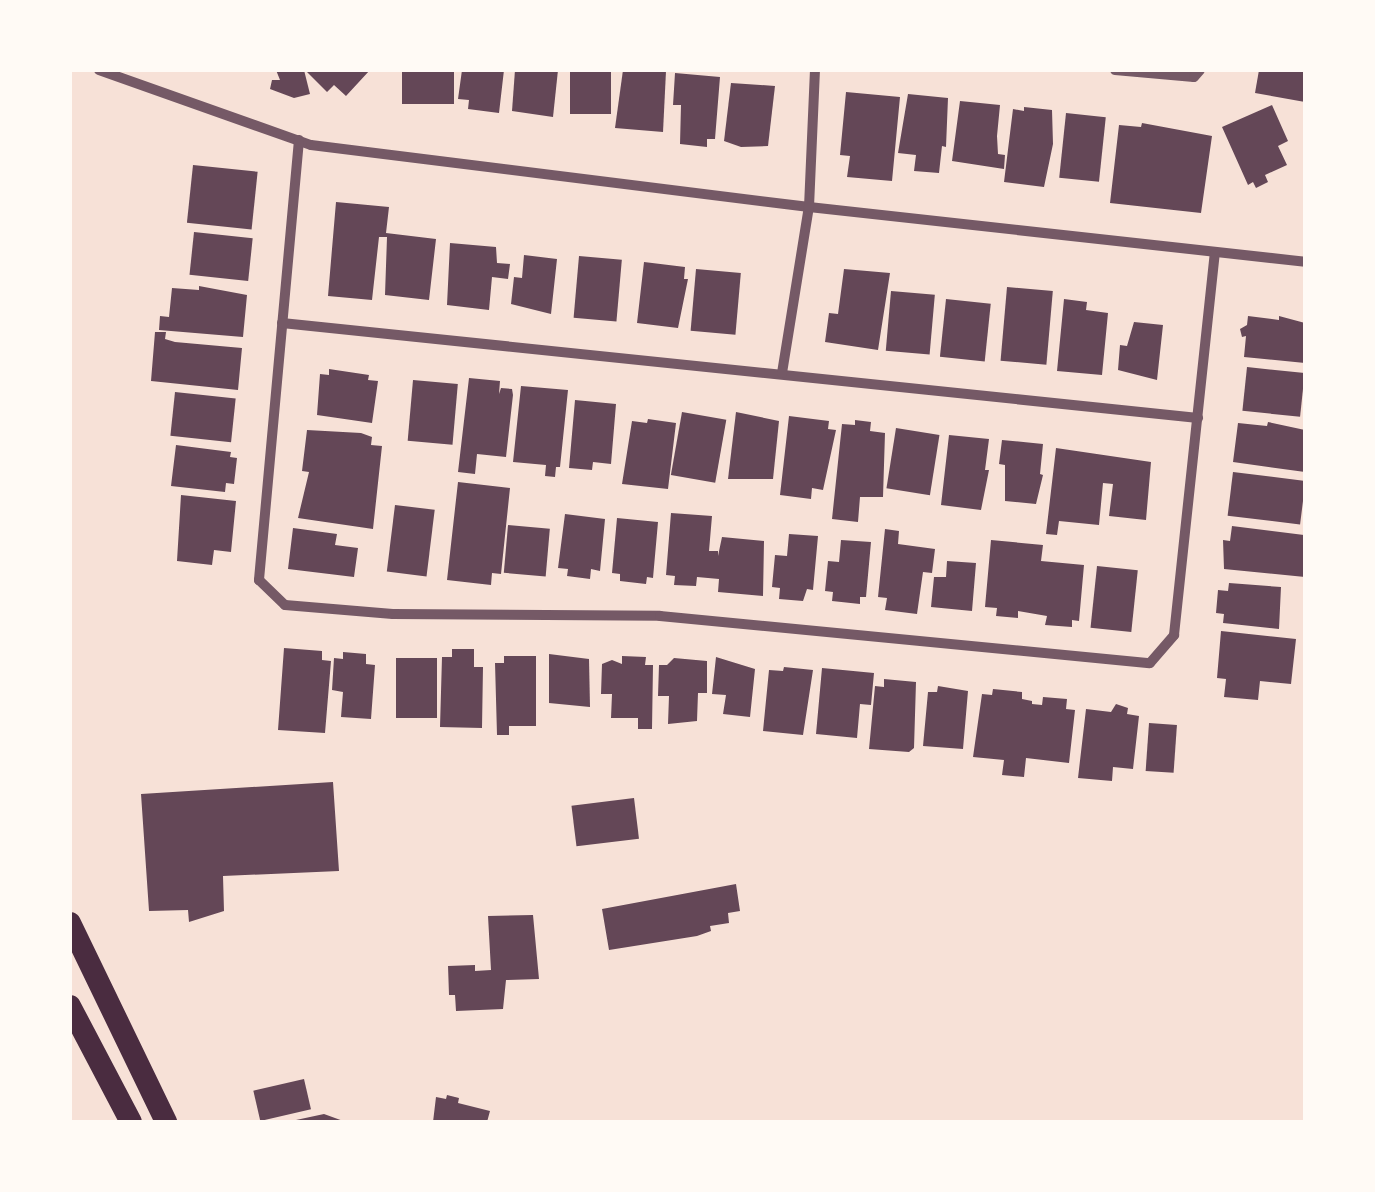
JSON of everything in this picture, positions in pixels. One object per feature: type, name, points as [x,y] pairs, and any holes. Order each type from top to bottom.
[{"type":"highway","points":[[70,923],[166,1122]]},
{"type":"highway","points":[[70,1006],[131,1122]]},
{"type":"street","points":[[99,70],[299,140],[808,208],[1305,262]]},
{"type":"street","points":[[782,374],[808,208],[816,70]]},
{"type":"street","points":[[1116,70],[1194,77],[1200,70]]},
{"type":"street","points":[[299,140],[259,580],[285,606],[393,614],[660,616],[1150,664],[1174,635],[1215,254]]},
{"type":"street","points":[[282,323],[1198,418]]},
{"type":"building","points":[[276,70],[304,70],[310,94],[294,98],[270,89],[272,80],[280,80]]},
{"type":"building","points":[[305,70],[370,70],[346,96],[334,85],[327,92]]},
{"type":"building","points":[[402,70],[454,70],[454,104],[402,104]]},
{"type":"building","points":[[462,70],[504,70],[499,113],[468,109],[469,100],[458,99]]},
{"type":"building","points":[[515,70],[558,70],[553,117],[512,111]]},
{"type":"building","points":[[570,70],[611,70],[611,114],[570,114]]},
{"type":"building","points":[[623,70],[666,71],[663,132],[615,128]]},
{"type":"building","points":[[1259,70],[1305,70],[1305,102],[1255,93]]},
{"type":"building","points":[[675,73],[720,77],[715,139],[707,139],[707,147],[680,144],[681,105],[673,105]]},
{"type":"building","points":[[731,83],[775,86],[768,146],[741,147],[724,141]]},
{"type":"building","points":[[846,92],[900,97],[892,181],[847,177],[850,156],[840,155]]},
{"type":"building","points":[[908,94],[948,98],[946,147],[942,146],[939,173],[914,171],[916,155],[898,153]]},
{"type":"building","points":[[960,101],[1000,105],[998,154],[1005,155],[1004,169],[952,161]]},
{"type":"building","points":[[1272,105],[1288,141],[1278,146],[1287,165],[1265,175],[1268,182],[1256,188],[1253,182],[1248,185],[1222,127]]},
{"type":"building","points":[[1024,107],[1052,110],[1053,144],[1044,187],[1004,182],[1013,109],[1024,111]]},
{"type":"building","points":[[1066,113],[1106,117],[1099,182],[1059,178]]},
{"type":"building","points":[[1142,123],[1212,136],[1201,213],[1110,203],[1119,125],[1141,127]]},
{"type":"building","points":[[193,165],[258,172],[252,229],[187,223]]},
{"type":"building","points":[[336,202],[389,207],[386,233],[436,239],[429,300],[385,295],[387,237],[379,237],[372,300],[328,296]]},
{"type":"building","points":[[194,232],[253,238],[248,281],[190,275]]},
{"type":"building","points":[[450,243],[496,247],[497,263],[510,264],[508,279],[492,277],[489,310],[447,305]]},
{"type":"building","points":[[524,255],[557,259],[551,314],[511,304],[514,277],[522,278]]},
{"type":"building","points":[[579,256],[622,260],[616,322],[574,318]]},
{"type":"building","points":[[644,262],[685,267],[684,279],[688,279],[678,328],[637,323]]},
{"type":"building","points":[[696,269],[741,273],[735,335],[691,331]]},
{"type":"building","points":[[844,269],[890,273],[878,350],[825,342],[829,313],[838,314]]},
{"type":"building","points":[[199,286],[247,295],[243,337],[159,330],[160,316],[169,317],[172,288],[199,290]]},
{"type":"building","points":[[1007,287],[1053,291],[1046,365],[1001,361]]},
{"type":"building","points":[[891,291],[935,295],[930,355],[886,351]]},
{"type":"building","points":[[946,299],[991,304],[985,361],[940,357]]},
{"type":"building","points":[[1064,299],[1087,302],[1086,310],[1108,313],[1102,375],[1057,371]]},
{"type":"building","points":[[1248,316],[1279,320],[1279,316],[1305,323],[1305,363],[1244,357],[1246,336],[1242,337],[1240,329],[1247,325]]},
{"type":"building","points":[[1134,322],[1163,325],[1157,380],[1118,370],[1120,345],[1127,346]]},
{"type":"building","points":[[155,332],[166,332],[165,339],[175,342],[242,348],[238,390],[151,381]]},
{"type":"building","points":[[1247,367],[1305,373],[1300,417],[1242,411]]},
{"type":"building","points":[[329,369],[369,375],[368,380],[378,381],[372,423],[317,415],[320,374],[329,375]]},
{"type":"building","points":[[469,378],[500,381],[499,394],[501,388],[512,389],[513,395],[506,457],[477,454],[475,474],[458,472]]},
{"type":"building","points":[[413,380],[458,384],[453,445],[408,441]]},
{"type":"building","points":[[521,386],[568,390],[560,467],[556,467],[555,477],[545,476],[546,465],[513,462]]},
{"type":"building","points":[[175,392],[236,398],[231,442],[170,436]]},
{"type":"building","points":[[575,400],[616,404],[611,464],[593,462],[592,470],[569,468]]},
{"type":"building","points":[[682,412],[726,420],[715,483],[671,475]]},
{"type":"building","points":[[736,412],[779,421],[773,479],[728,479]]},
{"type":"building","points":[[789,416],[829,421],[828,429],[836,430],[823,490],[812,488],[811,499],[780,495]]},
{"type":"building","points":[[648,419],[676,423],[668,489],[622,484],[632,421],[647,423]]},
{"type":"building","points":[[855,420],[871,422],[870,431],[885,433],[883,497],[860,497],[858,522],[832,519],[842,424],[855,425]]},
{"type":"building","points":[[1268,422],[1305,430],[1305,472],[1233,462],[1238,423],[1267,426]]},
{"type":"building","points":[[896,428],[939,435],[930,495],[886,488]]},
{"type":"building","points":[[307,430],[361,433],[372,437],[371,445],[382,446],[373,529],[298,518],[309,472],[302,471]]},
{"type":"building","points":[[949,435],[989,439],[985,470],[989,470],[981,510],[941,505]]},
{"type":"building","points":[[1002,440],[1043,444],[1043,475],[1036,504],[1005,501],[1005,465],[999,464]]},
{"type":"building","points":[[176,445],[231,452],[230,457],[237,458],[234,484],[226,483],[225,492],[171,486]]},
{"type":"building","points":[[1056,448],[1151,462],[1146,520],[1109,516],[1113,484],[1103,483],[1099,525],[1059,521],[1057,535],[1046,534]]},
{"type":"building","points":[[1233,472],[1305,481],[1300,525],[1228,516]]},
{"type":"building","points":[[458,482],[510,488],[501,574],[492,573],[491,585],[447,580]]},
{"type":"building","points":[[181,495],[236,501],[231,552],[214,550],[212,565],[177,561]]},
{"type":"building","points":[[395,505],[435,510],[427,576],[387,572]]},
{"type":"building","points":[[671,513],[712,516],[709,551],[718,551],[718,556],[722,537],[764,541],[763,596],[718,592],[719,579],[697,577],[696,586],[674,585],[675,576],[666,575]]},
{"type":"building","points":[[565,514],[605,519],[600,571],[591,569],[590,579],[567,576],[568,569],[558,568]]},
{"type":"building","points":[[617,518],[658,522],[653,578],[647,577],[646,584],[620,581],[620,574],[612,573]]},
{"type":"building","points":[[508,525],[550,529],[546,576],[504,573]]},
{"type":"building","points":[[1232,526],[1304,535],[1305,577],[1224,569],[1223,540],[1230,541]]},
{"type":"building","points":[[293,528],[337,534],[335,545],[358,548],[354,577],[288,569]]},
{"type":"building","points":[[885,529],[899,531],[898,544],[935,549],[932,573],[923,572],[917,614],[885,610],[887,598],[878,597]]},
{"type":"building","points":[[789,534],[818,536],[813,590],[807,589],[803,601],[779,599],[780,588],[772,587],[775,555],[787,556]]},
{"type":"building","points":[[841,540],[871,542],[866,597],[860,597],[860,604],[832,601],[833,592],[825,591],[828,561],[839,562]]},
{"type":"building","points":[[991,540],[1043,545],[1041,561],[1084,565],[1079,621],[1072,620],[1072,627],[1045,625],[1047,616],[1018,611],[1018,618],[996,616],[997,608],[985,607]]},
{"type":"building","points":[[947,561],[976,563],[972,611],[931,607],[934,577],[946,577]]},
{"type":"building","points":[[1097,566],[1138,570],[1131,632],[1091,628]]},
{"type":"building","points":[[1229,583],[1281,587],[1279,629],[1223,623],[1224,614],[1216,613],[1218,590],[1228,591]]},
{"type":"building","points":[[1221,631],[1296,639],[1291,684],[1260,681],[1258,700],[1224,697],[1226,679],[1217,678]]},
{"type":"building","points":[[284,648],[322,651],[322,660],[331,661],[325,733],[278,730]]},
{"type":"building","points":[[452,649],[474,649],[474,667],[483,667],[482,728],[440,727],[442,657],[452,657]]},
{"type":"building","points":[[343,652],[366,654],[366,664],[375,665],[371,719],[341,717],[343,692],[332,690],[334,658],[343,659]]},
{"type":"building","points":[[549,654],[589,659],[590,707],[549,703]]},
{"type":"building","points":[[504,656],[536,656],[536,726],[509,726],[509,735],[497,735],[495,663],[504,663]]},
{"type":"building","points":[[622,656],[646,657],[645,665],[653,665],[652,729],[638,729],[638,718],[611,718],[612,694],[601,694],[602,664],[612,660],[622,664]]},
{"type":"building","points":[[716,657],[755,669],[750,717],[723,714],[726,695],[712,694]]},
{"type":"building","points":[[396,658],[437,658],[437,718],[396,718]]},
{"type":"building","points":[[674,658],[707,661],[707,693],[698,693],[697,721],[668,724],[669,696],[658,696],[659,665],[667,665]]},
{"type":"building","points":[[784,667],[813,670],[803,735],[763,731],[769,670],[783,671]]},
{"type":"building","points":[[822,668],[874,673],[871,705],[860,704],[857,738],[816,734]]},
{"type":"building","points":[[884,679],[916,682],[914,748],[909,752],[869,749],[875,686],[884,687]]},
{"type":"building","points":[[938,686],[968,691],[963,749],[923,746],[928,692],[937,692]]},
{"type":"building","points":[[993,689],[1022,692],[1022,699],[1032,704],[1042,705],[1043,697],[1067,699],[1066,709],[1075,710],[1069,763],[1026,758],[1024,777],[1002,775],[1004,760],[973,757],[982,694],[992,695]]},
{"type":"building","points":[[1116,704],[1128,708],[1127,714],[1139,716],[1133,769],[1113,767],[1112,781],[1078,778],[1086,709],[1111,712]]},
{"type":"building","points":[[1149,723],[1177,725],[1174,773],[1146,771]]},
{"type":"building","points":[[333,782],[339,871],[223,876],[224,911],[189,922],[188,910],[149,911],[141,794]]},
{"type":"building","points":[[634,798],[639,839],[576,846],[571,806]]},
{"type":"building","points":[[736,884],[740,911],[728,913],[729,923],[710,926],[711,931],[697,936],[609,950],[602,909]]},
{"type":"building","points":[[533,915],[539,979],[506,980],[503,1009],[456,1011],[455,995],[449,995],[448,966],[475,965],[475,971],[491,970],[488,916]]},
{"type":"building","points":[[304,1079],[311,1109],[260,1121],[253,1091]]},
{"type":"building","points":[[447,1095],[459,1098],[458,1103],[490,1111],[487,1122],[433,1122],[436,1097],[446,1099]]},
{"type":"building","points":[[324,1114],[346,1122],[296,1122],[296,1120]]}]
